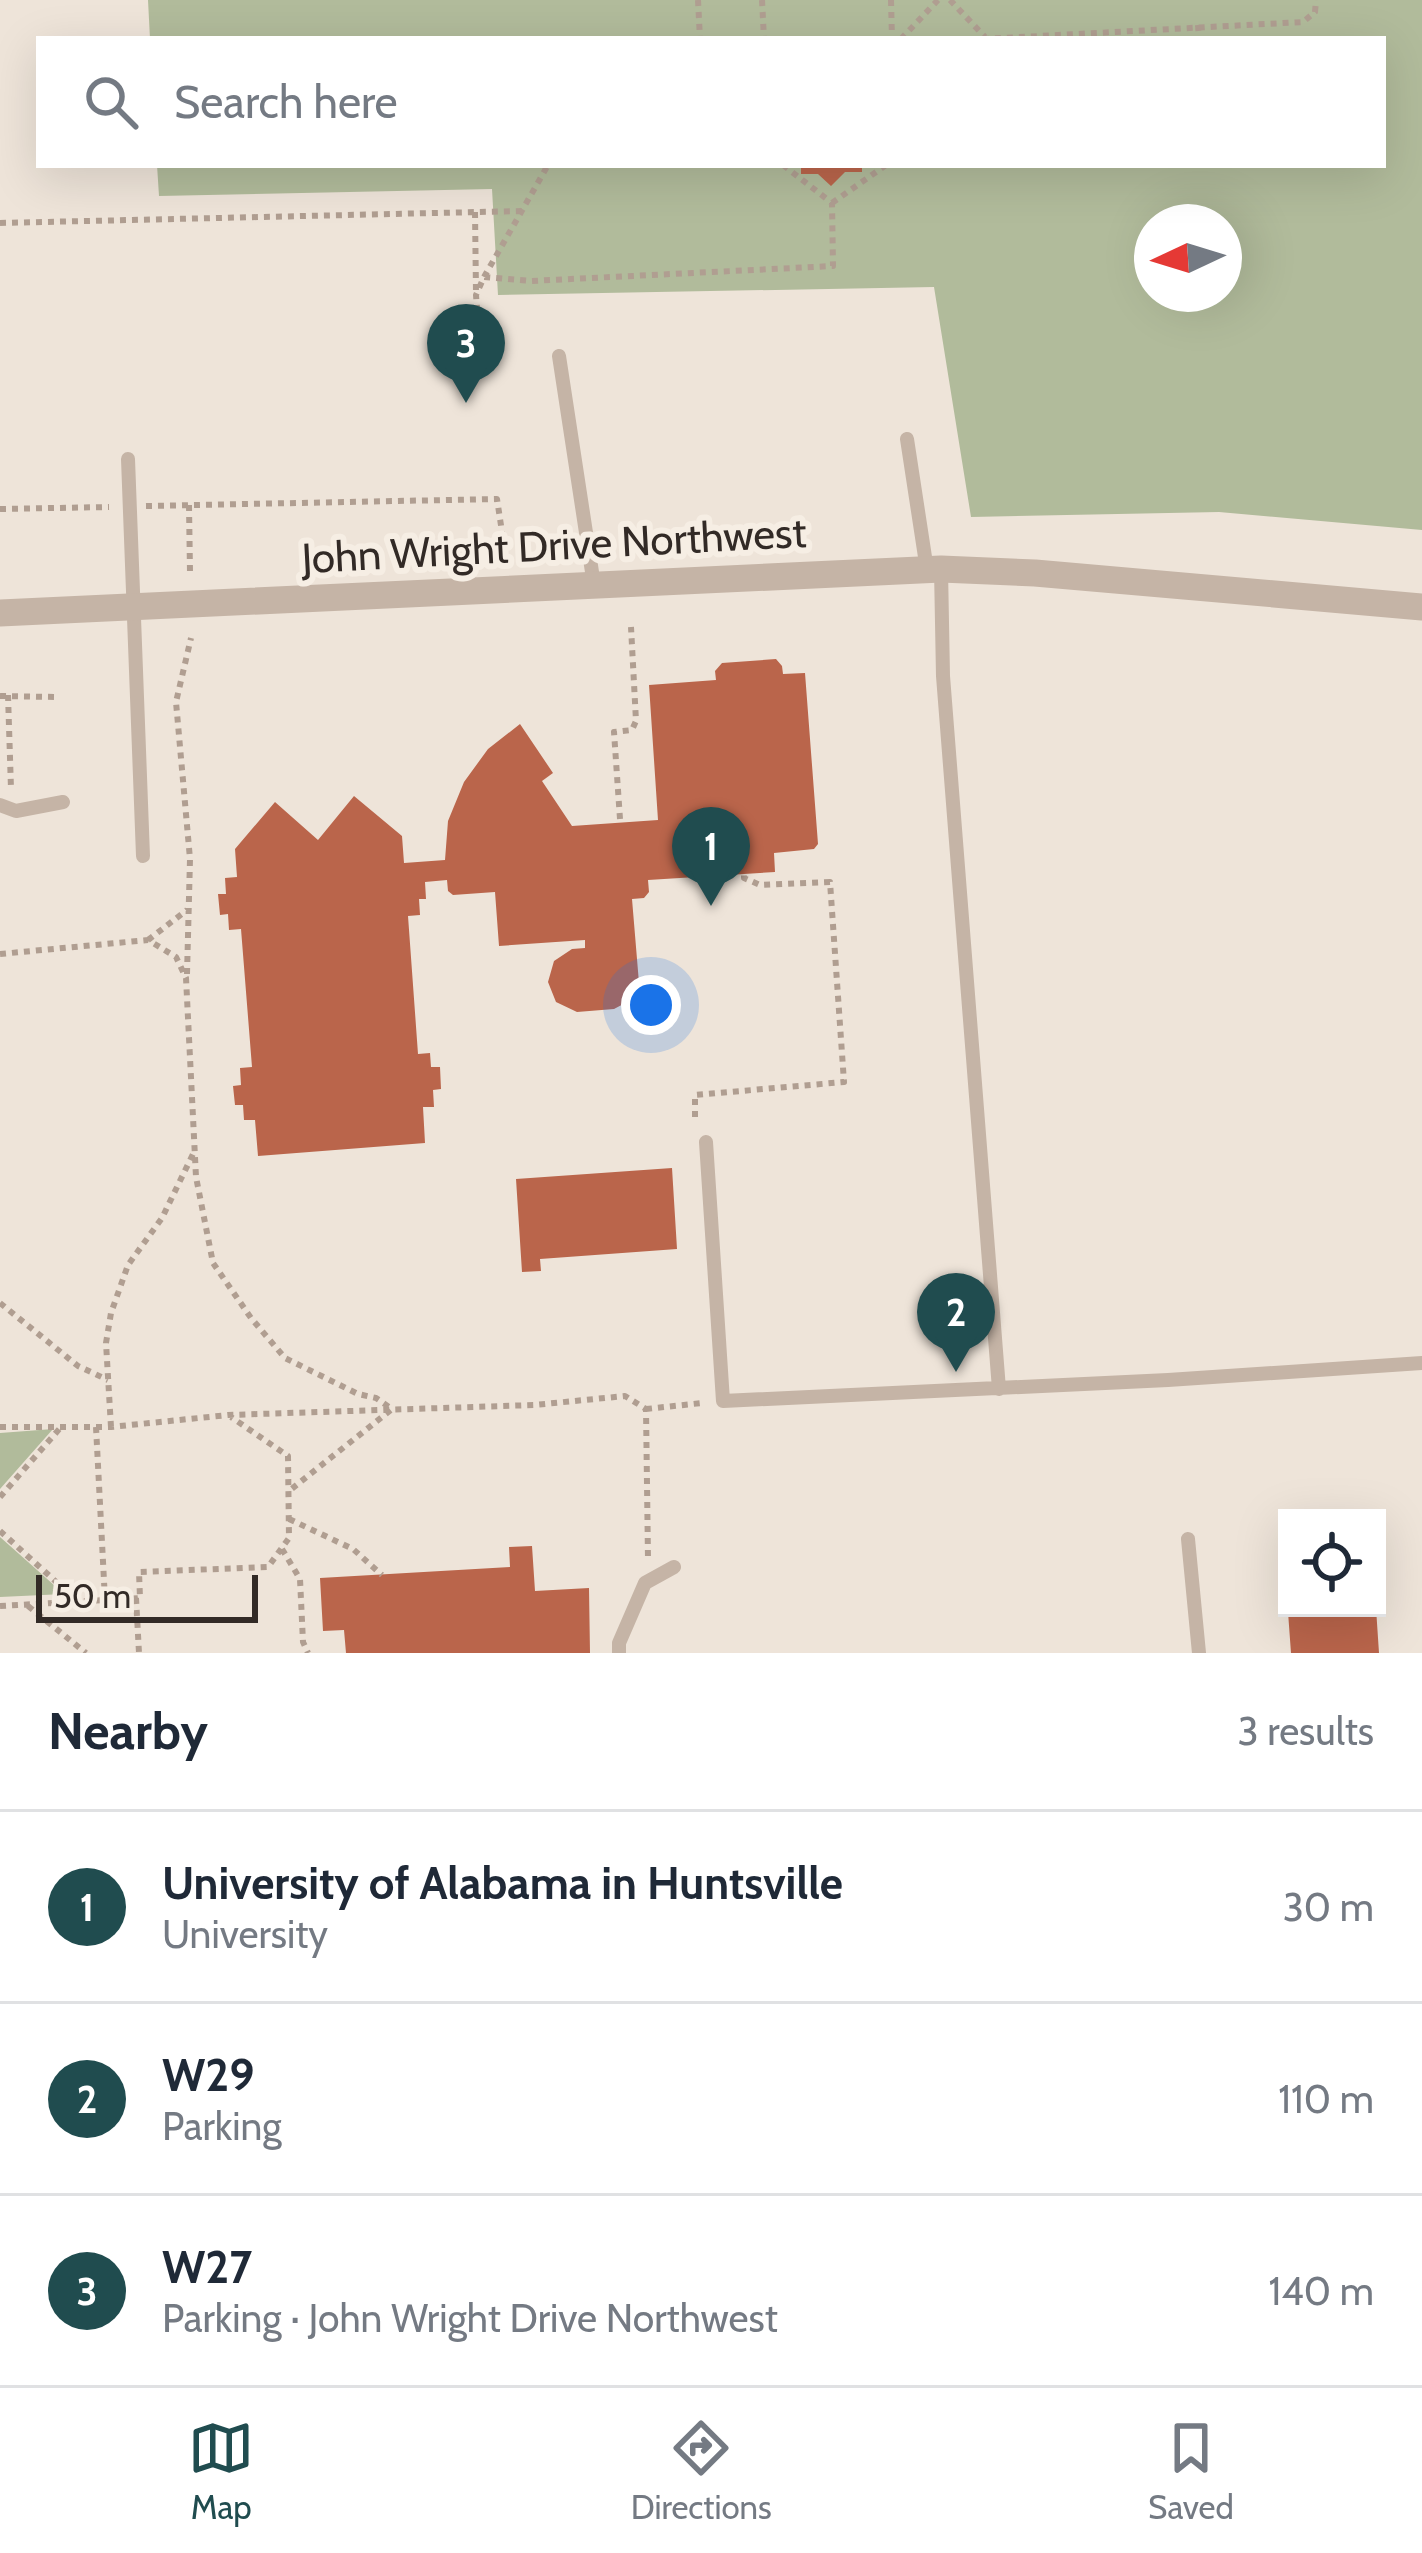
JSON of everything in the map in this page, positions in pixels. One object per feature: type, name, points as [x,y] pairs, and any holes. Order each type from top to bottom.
[{"type":"street","name":"John Wright Drive Northwest","points":[[0,613],[934,570],[1422,607]]},
{"type":"lane","points":[[559,356],[594,585]]},
{"type":"lane","points":[[908,439],[934,570],[999,1389]]},
{"type":"lane","points":[[128,459],[143,856]]},
{"type":"lane","points":[[0,805],[16,812],[63,802]]},
{"type":"lane","points":[[706,1142],[723,1402],[1422,1363]]},
{"type":"lane","points":[[1188,1539],[1199,1653]]},
{"type":"lane","points":[[619,1653],[619,1643],[648,1582],[674,1567]]},
{"type":"path","points":[[698,0],[700,36]]},
{"type":"path","points":[[762,0],[764,36]]},
{"type":"path","points":[[890,0],[896,36]]},
{"type":"path","points":[[900,36],[938,0]]},
{"type":"path","points":[[950,0],[982,36]]},
{"type":"path","points":[[1017,36],[1303,22],[1315,12],[1316,0]]},
{"type":"path","points":[[1260,23],[1261,36]]},
{"type":"path","points":[[1198,25],[1199,36]]},
{"type":"path","points":[[476,296],[546,168]]},
{"type":"path","points":[[787,168],[832,203]]},
{"type":"path","points":[[832,203],[882,168]]},
{"type":"path","points":[[484,278],[531,280],[833,266],[832,203]]},
{"type":"path","points":[[476,212],[479,335]]},
{"type":"path","points":[[0,223],[522,212]]},
{"type":"path","points":[[0,509],[497,499],[504,545]]},
{"type":"path","points":[[189,505],[190,572]]},
{"type":"path","points":[[620,820],[614,732],[632,730],[636,721],[631,627]]},
{"type":"path","points":[[191,638],[176,702],[190,860],[187,978],[194,1152],[213,1263],[285,1358],[392,1409]]},
{"type":"path","points":[[11,789],[4,695],[56,697]]},
{"type":"path","points":[[695,1117],[695,1094],[844,1082],[830,882],[760,885],[744,874]]},
{"type":"path","points":[[0,954],[148,940],[187,910]]},
{"type":"path","points":[[148,940],[176,957],[187,978]]},
{"type":"path","points":[[112,1426],[106,1343],[122,1281],[162,1218],[194,1152]]},
{"type":"path","points":[[0,1303],[77,1366],[108,1380]]},
{"type":"path","points":[[0,1427],[96,1427],[228,1415],[534,1405],[625,1396],[646,1409],[723,1402]]},
{"type":"path","points":[[289,1491],[392,1409]]},
{"type":"path","points":[[646,1409],[648,1582]]},
{"type":"path","points":[[139,1653],[140,1572],[268,1567],[289,1538],[288,1456],[228,1415]]},
{"type":"path","points":[[0,1497],[62,1426]]},
{"type":"path","points":[[96,1427],[105,1600]]},
{"type":"path","points":[[289,1519],[353,1549],[382,1575]]},
{"type":"path","points":[[0,1531],[78,1601]]},
{"type":"path","points":[[282,1548],[300,1579],[303,1642],[308,1653]]},
{"type":"path","points":[[0,1606],[138,1598]]},
{"type":"path","points":[[25,1604],[86,1653]]},
{"type":"green space","points":[[148,0],[1422,0],[1422,530],[1219,512],[971,517],[934,287],[498,295],[492,189],[159,196],[157,168],[1386,168],[1386,36],[150,36]]},
{"type":"green space","points":[[53,1429],[0,1489],[0,1433]]},
{"type":"green space","points":[[0,1537],[64,1594],[0,1597]]},
{"type":"building","points":[[801,168],[862,168],[862,172],[845,172],[831,186],[818,174],[801,174]]},
{"type":"building","points":[[776,659],[783,674],[805,673],[818,844],[814,849],[774,853],[775,872],[648,880],[644,898],[632,899],[639,983],[631,1000],[614,1009],[577,1012],[556,1002],[548,982],[554,961],[572,949],[585,948],[585,940],[499,946],[495,892],[453,895],[447,880],[425,882],[420,915],[408,916],[418,1054],[430,1053],[431,1067],[440,1067],[441,1089],[433,1090],[434,1107],[423,1107],[425,1143],[258,1156],[255,1120],[244,1120],[243,1105],[235,1105],[233,1086],[241,1085],[240,1068],[252,1067],[241,929],[229,930],[228,914],[220,915],[218,894],[226,894],[225,878],[237,877],[235,849],[275,802],[318,840],[354,796],[402,836],[404,863],[445,860],[448,821],[464,782],[488,749],[520,724],[553,773],[542,781],[572,826],[658,820],[649,685],[716,680],[715,671],[722,663]]},
{"type":"building","points":[[672,1168],[677,1249],[540,1259],[541,1271],[522,1272],[516,1179]]},
{"type":"building","points":[[532,1546],[535,1591],[589,1588],[590,1653],[346,1653],[344,1630],[323,1631],[320,1578],[510,1567],[509,1547]]},
{"type":"building","points":[[1288,1617],[1377,1617],[1379,1653],[1291,1653]]},
{"type":"place","name":"W27","points":[[466,403]]},
{"type":"place","name":"University of Alabama in Huntsville","points":[[711,906]]},
{"type":"place","name":"W29","points":[[956,1372]]}]
